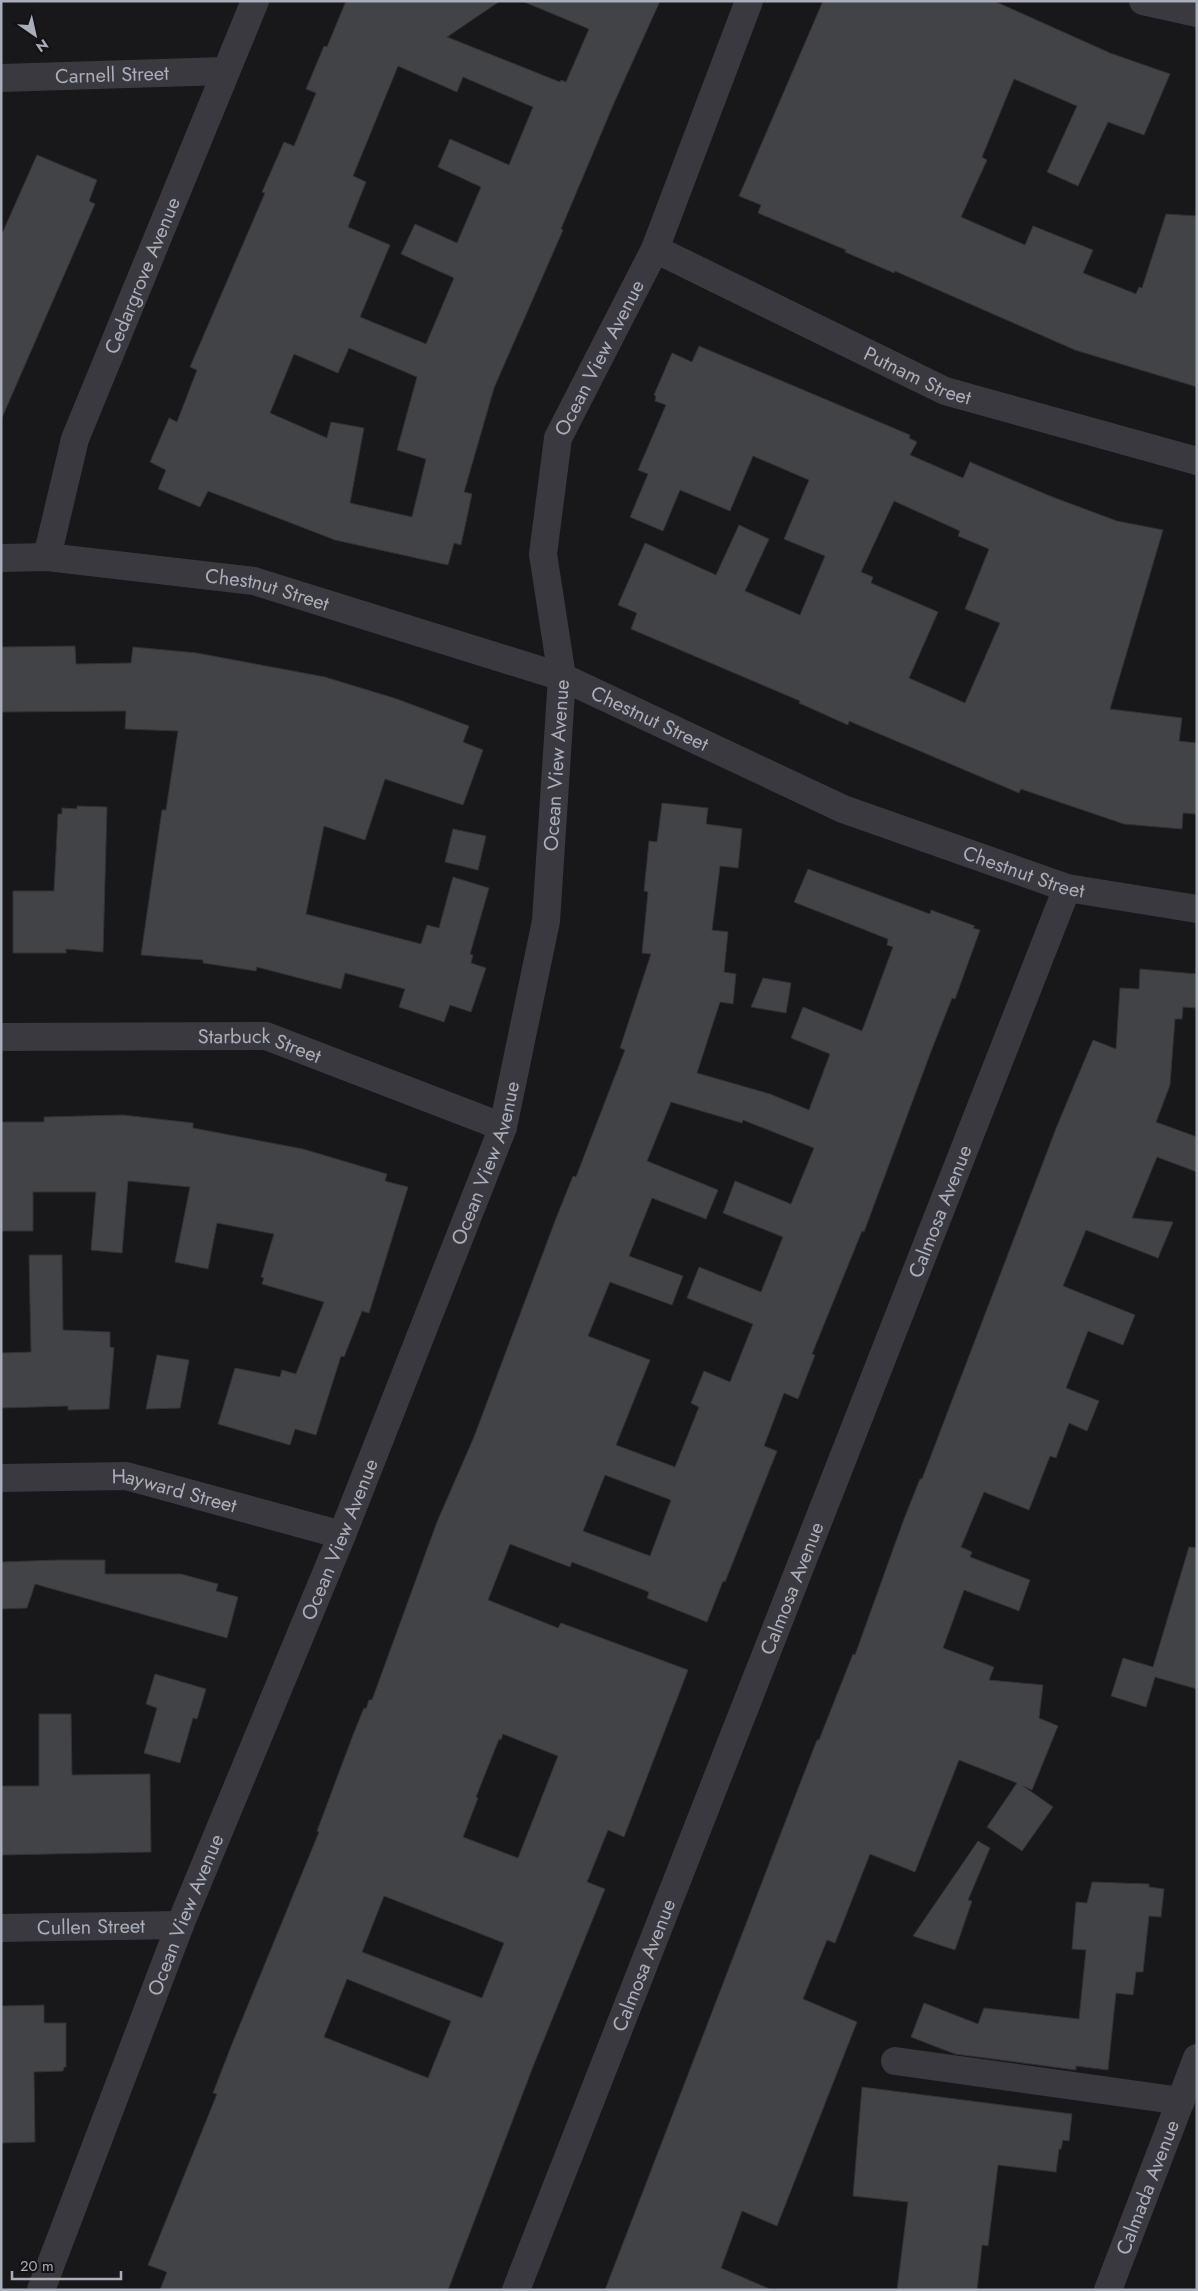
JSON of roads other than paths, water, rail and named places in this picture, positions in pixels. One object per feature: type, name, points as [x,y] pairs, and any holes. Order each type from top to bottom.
[{"type":"street","name":"Cedargrove Avenue","points":[[47,557],[74,439],[224,71],[255,1]]},
{"type":"street","name":"Ocean View Avenue","points":[[41,2290],[180,1925],[342,1536],[503,1127],[546,921],[562,677],[543,554],[558,438],[655,249],[749,1]]},
{"type":"street","points":[[1143,1],[1197,13]]},
{"type":"street","name":"Carnell Street","points":[[1,78],[224,71]]},
{"type":"street","name":"Putnam Street","points":[[655,249],[945,391],[1197,461]]},
{"type":"street","name":"Chestnut Street","points":[[1,558],[47,557],[254,581],[562,677],[843,809],[1067,888],[1197,909]]},
{"type":"street","name":"Calmosa Avenue","points":[[516,2290],[1067,888]]},
{"type":"street","name":"Starbuck Street","points":[[1,1037],[266,1036],[503,1127]]},
{"type":"street","name":"Hayward Street","points":[[1,1478],[126,1476],[342,1536]]},
{"type":"street","name":"Cullen Street","points":[[1,1928],[180,1925]]},
{"type":"street","points":[[895,2061],[1191,2079]]},
{"type":"street","name":"Calmada Avenue","points":[[1108,2290],[1191,2079]]}]
